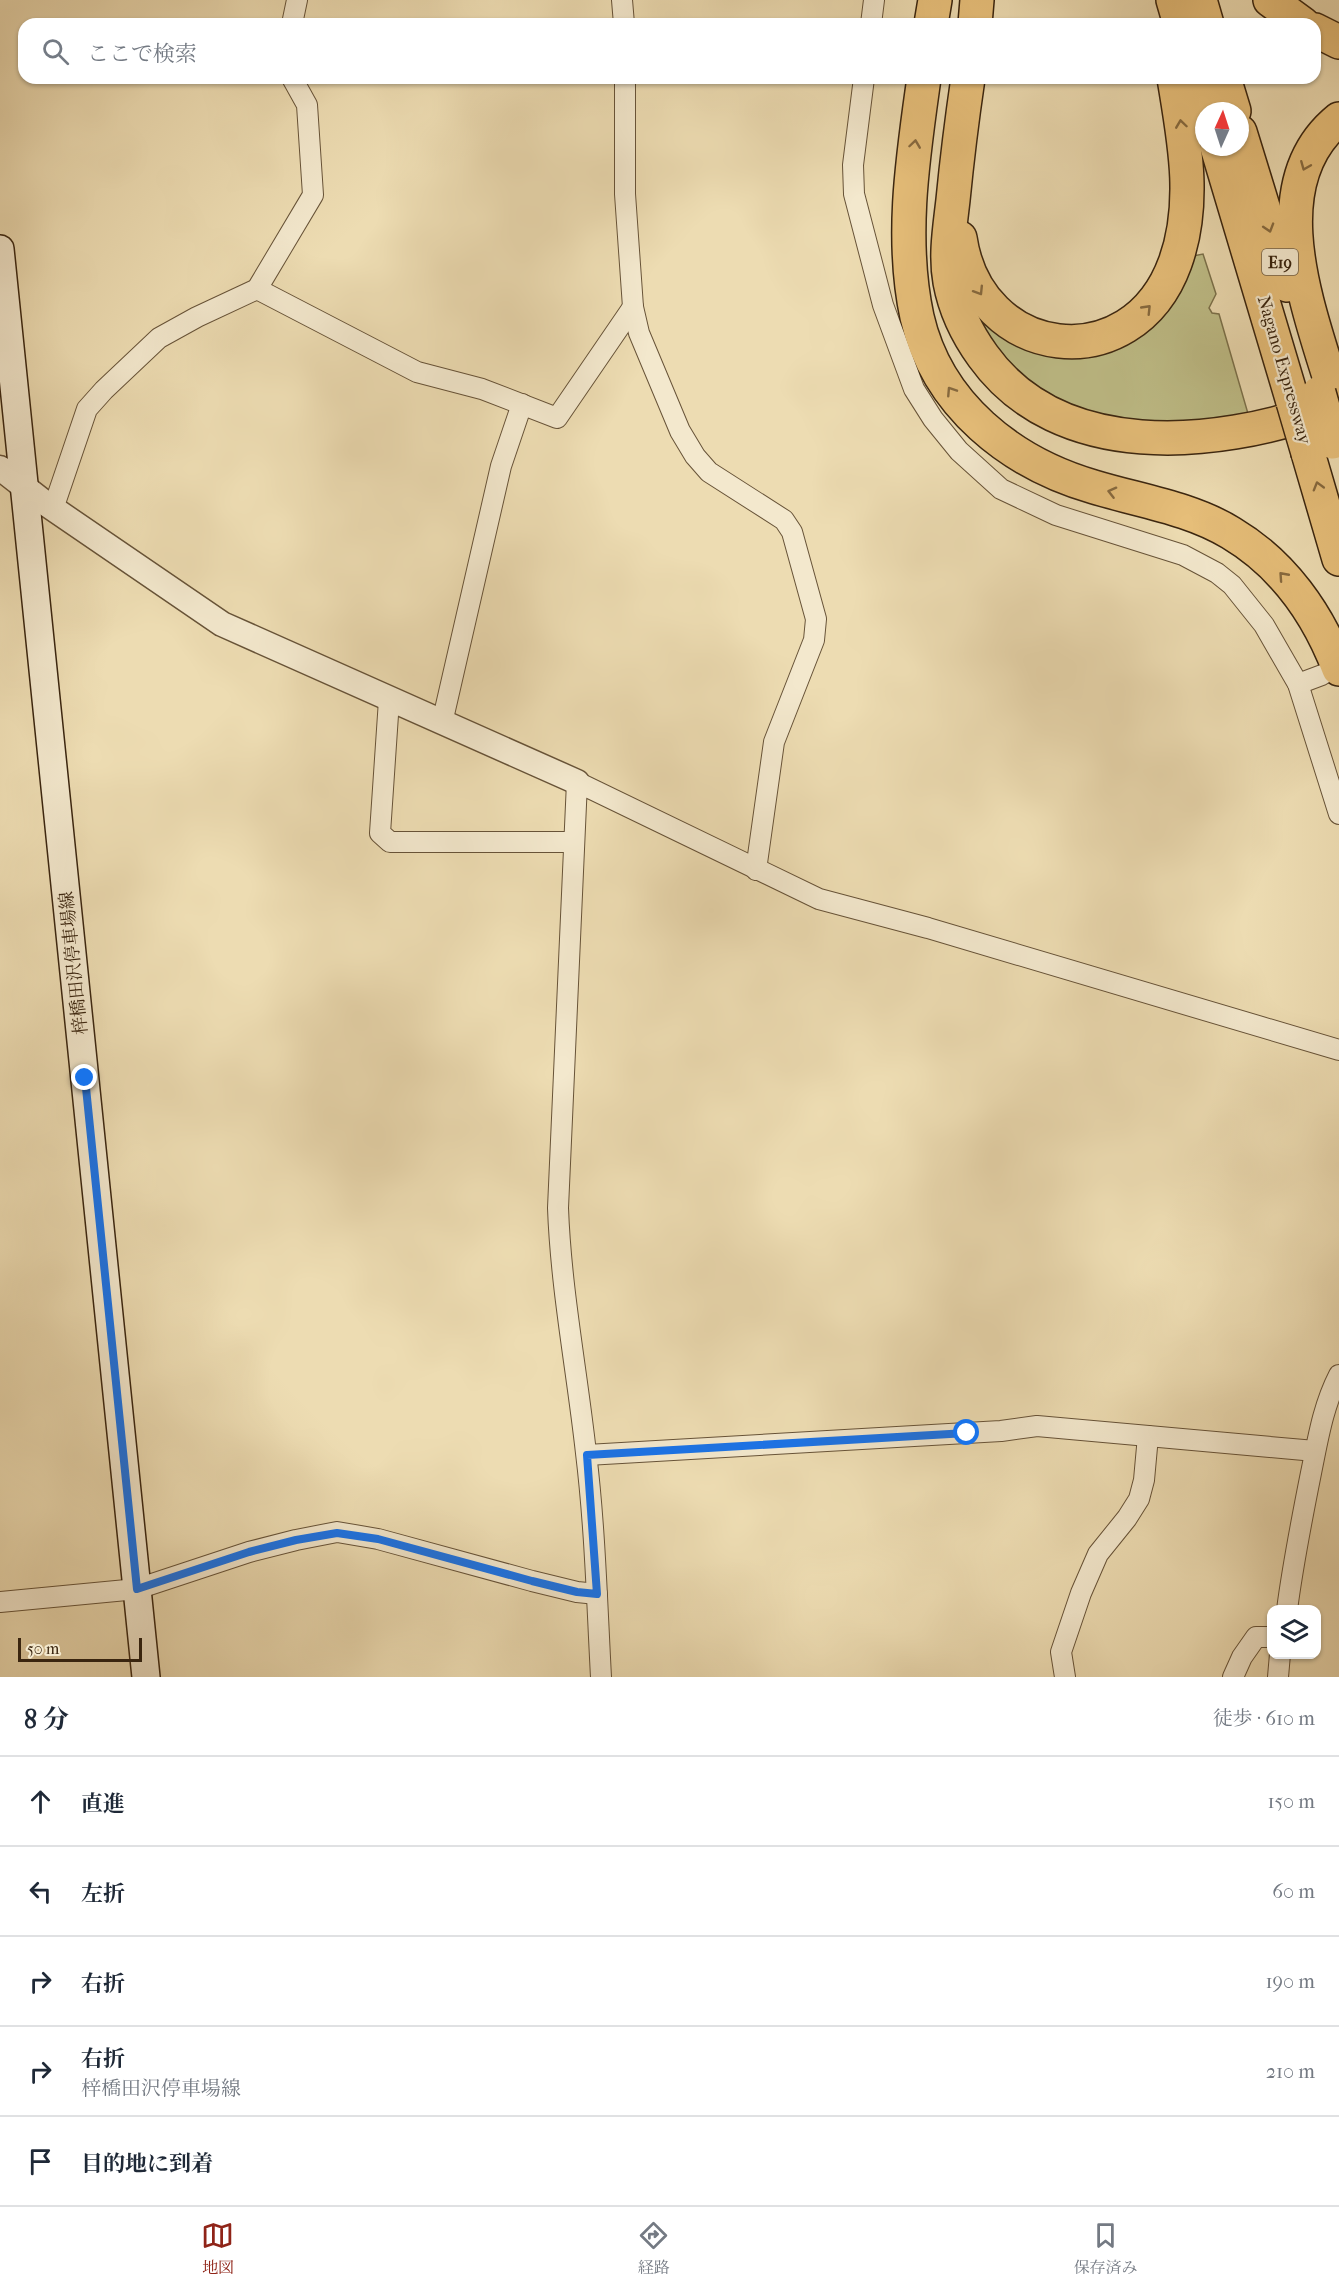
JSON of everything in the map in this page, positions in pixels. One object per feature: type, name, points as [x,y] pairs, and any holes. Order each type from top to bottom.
[{"type":"highway","points":[[932,18],[935,0]]},
{"type":"highway","points":[[976,18],[977,0]]},
{"type":"highway","points":[[1157,0],[1162,18]]},
{"type":"highway","points":[[1173,0],[1178,18]]},
{"type":"highway","points":[[1200,0],[1205,18]]},
{"type":"highway","points":[[1270,0],[1295,18]]},
{"type":"highway","points":[[1321,33],[1339,42]]},
{"type":"highway","points":[[923,84],[909,198],[911,268],[918,319],[933,360],[947,386],[961,406],[982,428],[1034,464],[1094,487],[1181,511],[1230,533],[1252,547],[1274,566],[1302,599],[1327,640],[1331,672]]},
{"type":"highway","points":[[967,84],[948,256],[954,300],[964,325],[991,367],[1014,390],[1042,410],[1067,422],[1103,431],[1150,437],[1187,437],[1254,429],[1302,417],[1325,399],[1297,252],[1296,220],[1299,182],[1305,165],[1322,135],[1339,118]]},
{"type":"highway","points":[[956,173],[957,220],[961,243],[967,267],[989,306],[1019,328],[1035,336],[1051,340],[1086,340],[1119,330],[1134,321],[1158,297],[1169,279],[1181,244],[1186,215],[1187,169],[1175,84]]},
{"type":"highway","points":[[1199,84],[1204,102]]},
{"type":"highway","points":[[1226,84],[1231,102]]},
{"type":"highway","name":"Nagano Expressway","points":[[1221,156],[1325,399]]},
{"type":"highway","name":"Nagano Expressway","points":[[1248,156],[1325,399],[1339,559]]},
{"type":"highway","points":[[909,198],[921,261],[938,312],[955,349],[978,380],[1017,415],[1045,431],[1078,445],[1119,452],[1160,454],[1211,452],[1261,446],[1330,445]]},
{"type":"main road","name":"梓橋田沢停車場線","points":[[0,249],[146,1677]]},
{"type":"street","points":[[293,18],[297,0]]},
{"type":"street","points":[[622,0],[624,18]]},
{"type":"street","points":[[872,18],[874,0]]},
{"type":"street","points":[[53,509],[87,409],[159,338],[257,289],[313,195],[307,105],[295,84]]},
{"type":"street","points":[[625,84],[625,194],[633,307],[639,333],[680,431],[695,456],[709,472],[784,520],[792,532],[816,619],[814,640],[774,742],[756,870]]},
{"type":"street","points":[[863,84],[853,165],[854,194],[897,349],[914,389],[933,419],[960,451],[1001,489],[1056,515],[1183,555],[1217,573],[1232,585],[1264,625],[1298,684],[1339,814]]},
{"type":"street","points":[[257,289],[417,372],[482,389],[557,418],[633,307]]},
{"type":"street","points":[[442,723],[501,466],[522,404]]},
{"type":"street","points":[[0,468],[53,509],[222,624],[577,782],[819,899],[927,928],[1339,1050]]},
{"type":"street","points":[[1298,684],[1331,672]]},
{"type":"street","points":[[389,700],[380,833],[390,842],[574,842]]},
{"type":"street","points":[[577,782],[558,1208],[560,1260],[587,1455],[601,1677]]},
{"type":"street","points":[[1288,1605],[1298,1529],[1315,1451],[1329,1394],[1339,1375]]},
{"type":"street","points":[[587,1455],[1001,1431],[1037,1426],[1315,1451]]},
{"type":"street","points":[[1065,1677],[1061,1652],[1081,1593],[1098,1554],[1127,1518],[1139,1498],[1144,1480],[1148,1436]]},
{"type":"street","points":[[0,1602],[137,1589],[249,1552],[296,1540],[337,1533],[378,1539],[532,1581],[577,1592],[597,1594]]},
{"type":"street","points":[[1233,1677],[1242,1657],[1256,1637],[1267,1637]]},
{"type":"street","points":[[1278,1677],[1280,1659]]},
{"type":"shaded area","points":[[1203,254],[1216,294],[1209,308],[1212,313],[1219,314],[1249,417],[1190,425],[1083,418],[1019,381],[967,313],[978,307],[1078,350],[1193,256]]},
{"type":"route","points":[[85,1078],[137,1589],[249,1552],[296,1540],[337,1533],[378,1539],[532,1581],[577,1592],[597,1594],[587,1455],[967,1433]]}]
